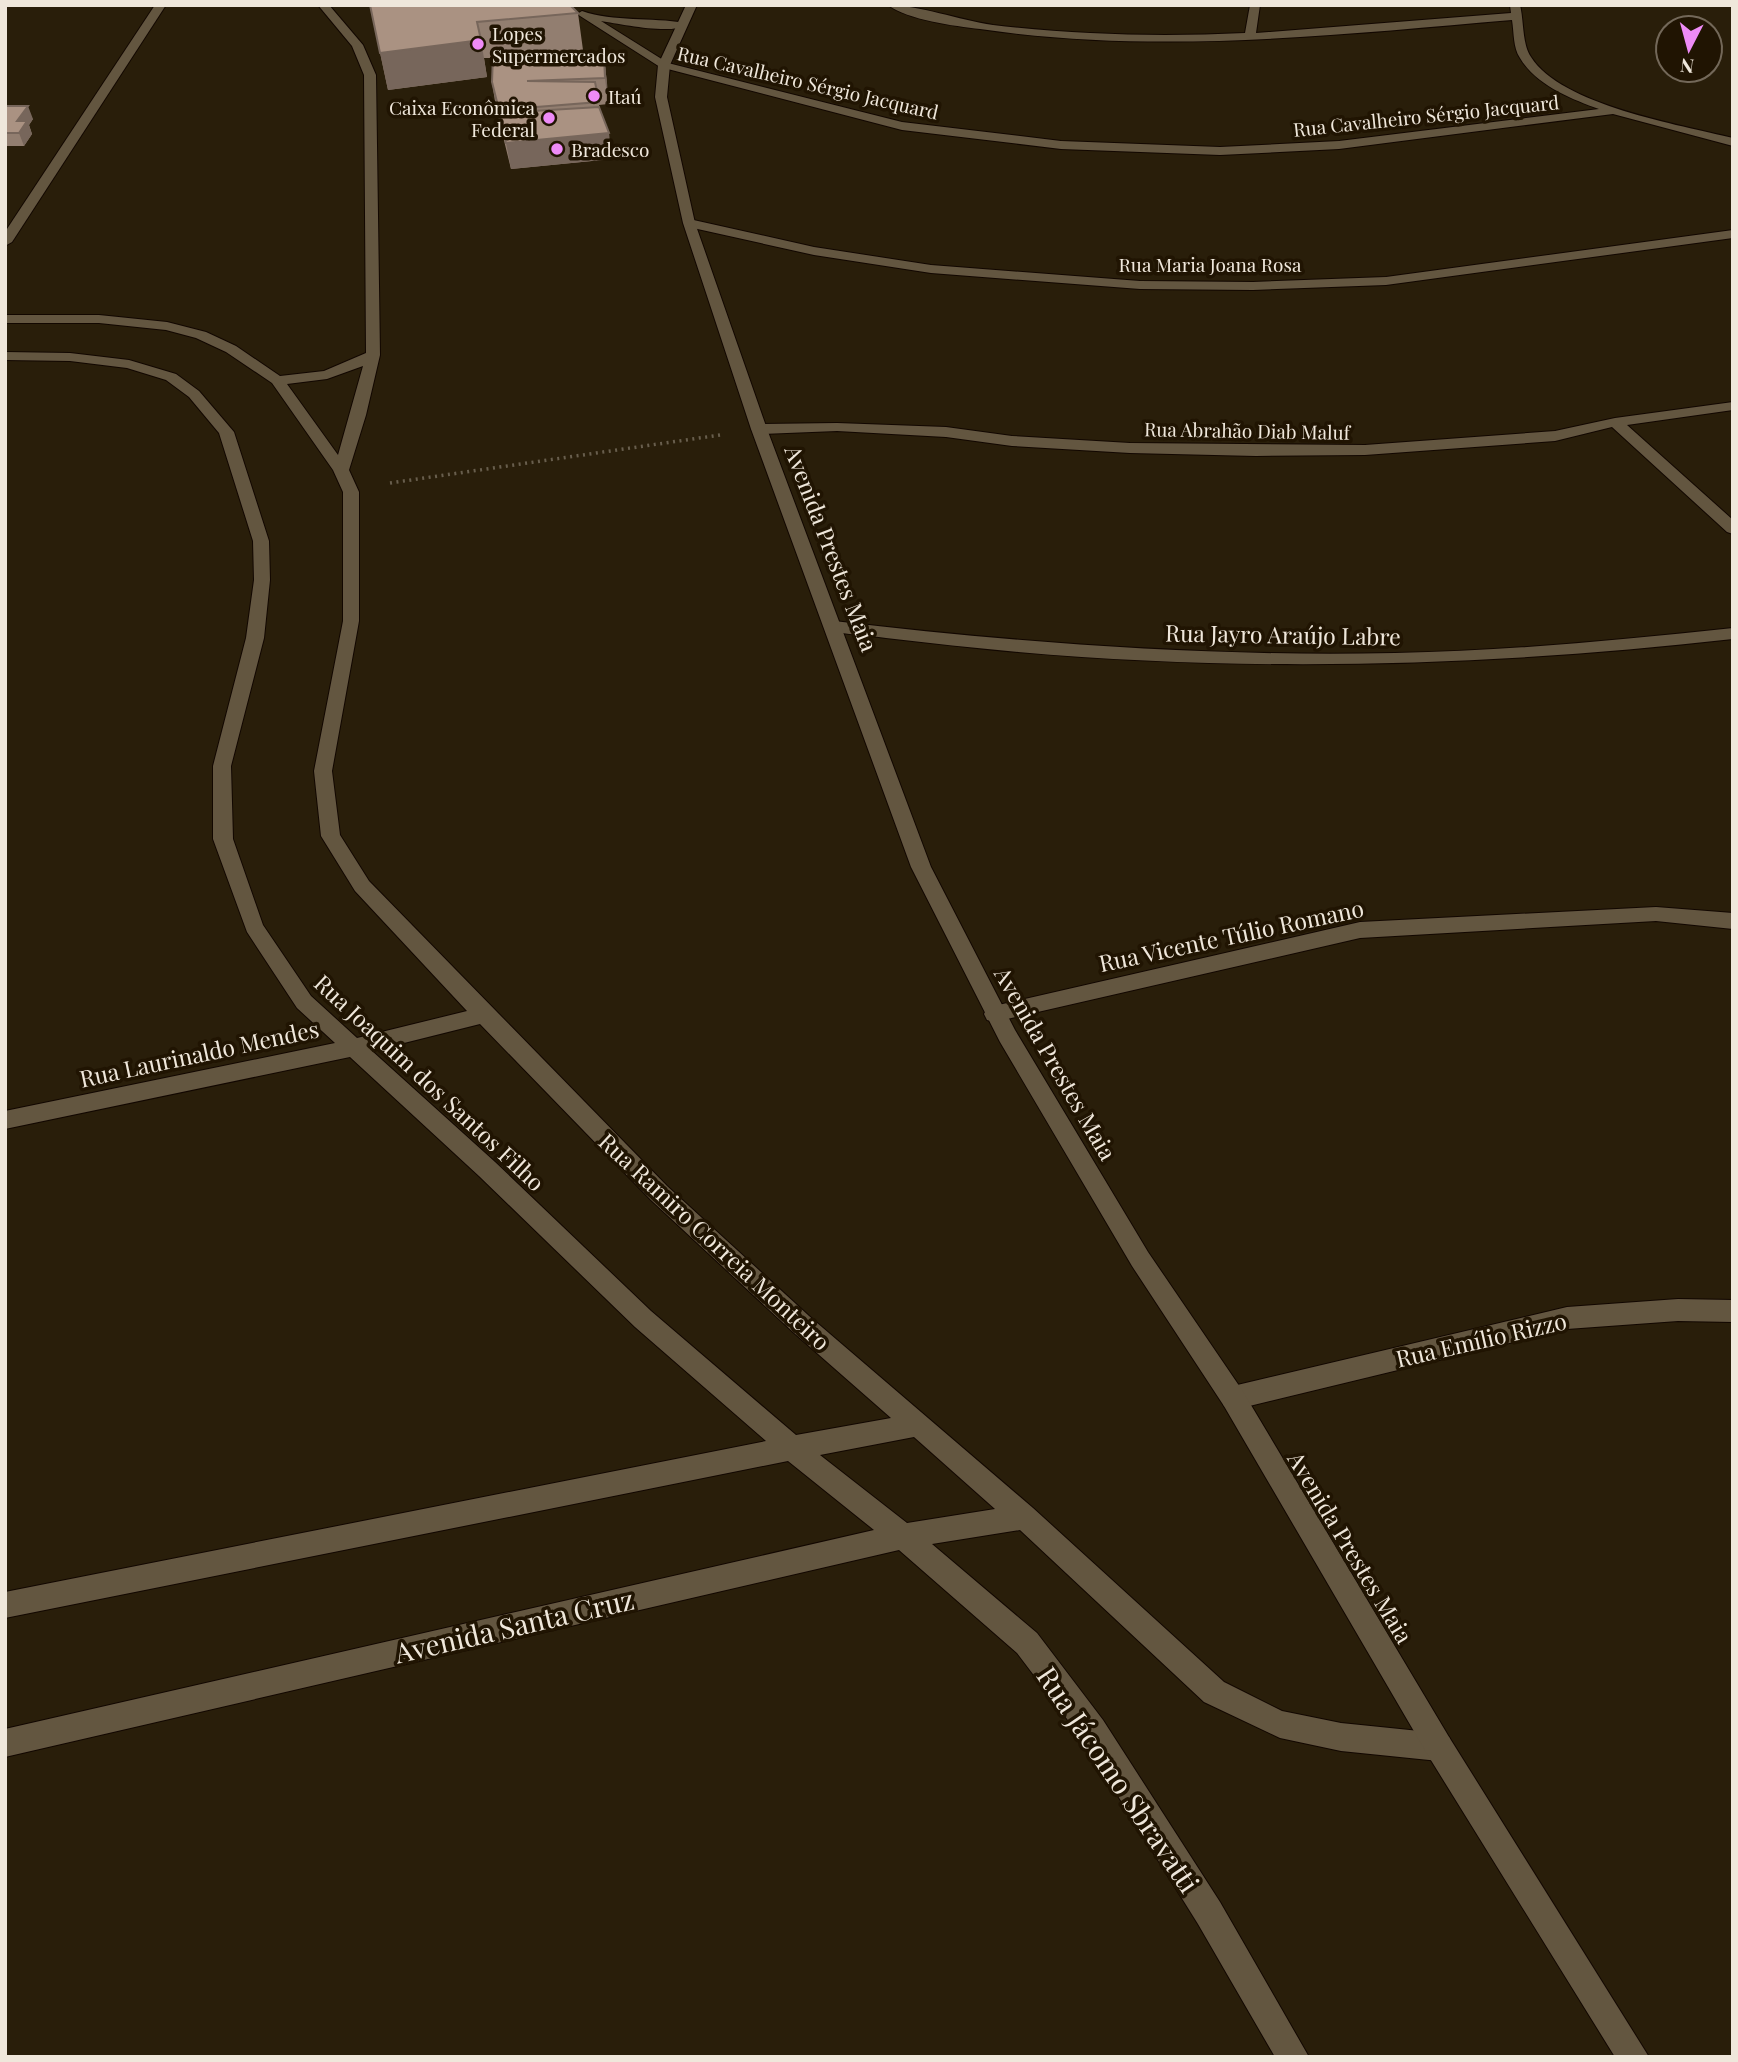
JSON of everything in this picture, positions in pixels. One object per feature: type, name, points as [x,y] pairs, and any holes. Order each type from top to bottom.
[{"type":"street","points":[[5,242],[161,5]]},
{"type":"street","points":[[323,5],[357,45],[370,75],[373,355],[359,415],[341,470]]},
{"type":"street","name":"Avenida Prestes Maia","points":[[692,5],[663,65],[661,97],[689,223],[760,429],[921,867],[994,1014],[1140,1259],[1233,1398],[1314,1540],[1633,2057]]},
{"type":"street","points":[[893,5],[960,22],[1074,36],[1178,40],[1250,37],[1517,11],[1525,58],[1551,84],[1613,111],[1733,142]]},
{"type":"street","points":[[1250,37],[1255,5]]},
{"type":"street","points":[[580,10],[614,21],[681,25]]},
{"type":"street","name":"Rua Cavalheiro Sérgio Jacquard","points":[[580,10],[663,65],[902,126],[974,137],[1074,146],[1220,151],[1339,145],[1613,111]]},
{"type":"street","name":"Rua Maria Joana Rosa","points":[[689,223],[814,251],[931,269],[1036,279],[1152,285],[1253,286],[1386,281],[1733,234]]},
{"type":"street","points":[[5,319],[99,319],[167,326],[201,335],[231,349],[277,380],[341,470],[351,492]]},
{"type":"street","points":[[277,380],[323,378],[373,355]]},
{"type":"street","name":"Rua Joaquim dos Santos Filho","points":[[5,356],[69,357],[129,364],[171,377],[194,394],[226,432],[261,541],[261,580],[255,638],[222,766],[223,839],[254,927],[304,1002],[643,1319],[792,1448],[903,1536]]},
{"type":"street","name":"Rua Abrahão Diab Maluf","points":[[760,429],[836,427],[946,432],[1012,441],[1256,452],[1463,445],[1555,436],[1615,422],[1733,406]]},
{"type":"street","points":[[1615,422],[1733,529]]},
{"type":"street","name":"Rua Ramiro Correia Monteiro","points":[[351,492],[351,621],[323,771],[331,836],[362,886],[484,1016],[659,1193],[801,1324],[1024,1517],[1214,1692],[1280,1724],[1341,1737],[1440,1747]]},
{"type":"street","name":"Rua Jayro Araújo Labre","points":[[834,626],[1094,653],[1358,660],[1527,654],[1733,633]]},
{"type":"street","name":"Rua Vicente Túlio Romano","points":[[994,1014],[1075,993],[1360,930],[1656,914],[1733,921]]},
{"type":"street","name":"Rua Laurinaldo Mendes","points":[[5,1120],[355,1047],[484,1016]]},
{"type":"street","name":"Rua Emílio Rizzo","points":[[1233,1398],[1567,1318],[1678,1310],[1733,1311]]},
{"type":"street","points":[[5,1605],[917,1425]]},
{"type":"street","name":"Avenida Santa Cruz","points":[[5,1743],[903,1536],[1024,1517]]},
{"type":"street","name":"Rua Jácomo Sbravatti","points":[[903,1536],[1027,1643],[1093,1730],[1209,1913],[1293,2057]]},
{"type":"path","points":[[351,492],[413,478],[760,429]]},
{"type":"building","points":[[370,5],[570,5],[578,13],[477,22],[481,40],[380,53]]},
{"type":"building","points":[[493,56],[604,57],[605,78],[527,81],[595,82],[599,102],[499,110],[492,82]]},
{"type":"building","points":[[5,106],[28,106],[17,121],[27,121],[19,133],[5,133]]},
{"type":"building","name":"Caixa Econômica Federal","points":[[599,107],[609,133],[506,143],[499,113]]},
{"type":"place","name":"Lopes Supermercados","points":[[478,44]]},
{"type":"place","name":"Itaú","points":[[594,96]]},
{"type":"place","name":"Caixa Econômica Federal","points":[[549,118]]},
{"type":"place","name":"Bradesco","points":[[557,149]]}]
